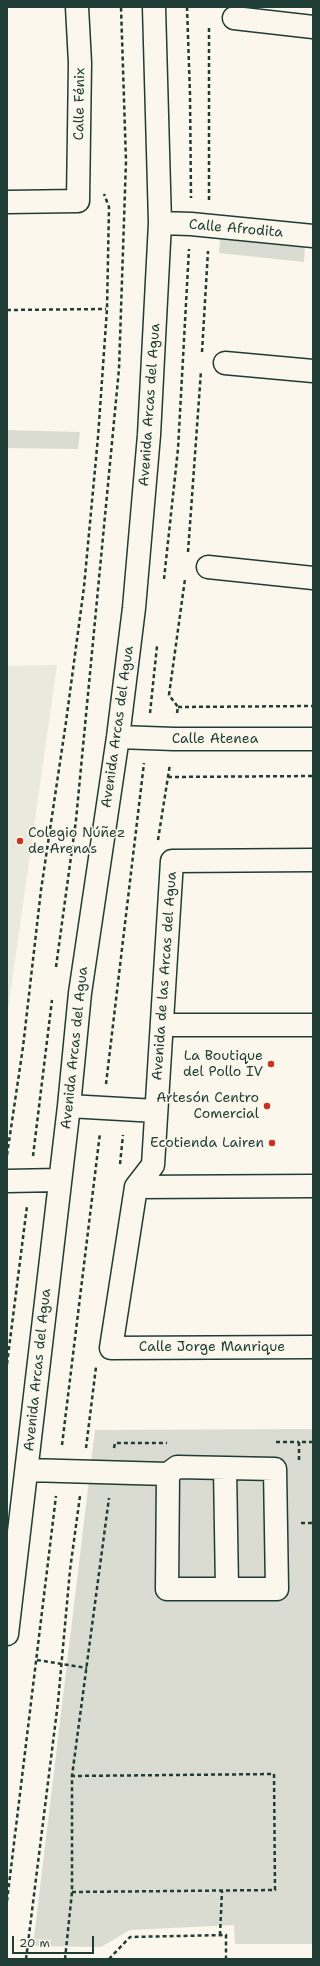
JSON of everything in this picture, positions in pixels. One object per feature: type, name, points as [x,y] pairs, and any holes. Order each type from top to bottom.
[{"type":"street","name":"Calle Fénix","points":[[7,202],[78,201],[80,63],[77,7]]},
{"type":"street","name":"Avenida Arcas del Agua","points":[[7,1634],[13,1527],[27,1470],[59,1180],[69,1106],[84,961],[118,737],[134,608],[150,435],[160,223],[154,7]]},
{"type":"street","points":[[234,18],[313,27]]},
{"type":"street","name":"Calle Afrodita","points":[[160,223],[200,225],[313,236]]},
{"type":"street","points":[[225,363],[313,371]]},
{"type":"street","points":[[208,567],[313,578]]},
{"type":"street","name":"Calle Atenea","points":[[118,737],[174,739],[313,739]]},
{"type":"street","points":[[165,854],[313,860]]},
{"type":"street","name":"Avenida de las Arcas del Agua","points":[[104,1355],[136,1187],[153,1165],[162,1025],[165,854]]},
{"type":"street","points":[[162,1025],[313,1025]]},
{"type":"street","points":[[69,1106],[156,1111]]},
{"type":"street","points":[[7,1181],[59,1180]]},
{"type":"street","points":[[136,1187],[313,1186]]},
{"type":"street","name":"Calle Jorge Manrique","points":[[104,1355],[313,1347]]},
{"type":"street","points":[[27,1470],[168,1474],[178,1467],[275,1468],[277,1589],[167,1589],[168,1474]]},
{"type":"street","points":[[225,1468],[227,1589]]},
{"type":"path","points":[[56,969],[76,820],[119,369],[126,161],[121,7]]},
{"type":"path","points":[[187,7],[190,94],[200,225],[201,360]]},
{"type":"path","points":[[164,582],[200,225],[208,97],[210,23]]},
{"type":"path","points":[[7,1155],[8,1139],[23,1047],[41,890],[84,587],[98,437],[107,309],[109,207],[102,187]]},
{"type":"path","points":[[7,310],[107,309]]},
{"type":"path","points":[[187,557],[201,368]]},
{"type":"path","points":[[165,854],[168,777],[178,707],[169,695],[186,572]]},
{"type":"path","points":[[7,1901],[104,1107],[157,644]]},
{"type":"path","points":[[178,707],[313,706]]},
{"type":"path","points":[[168,777],[313,776]]},
{"type":"path","points":[[7,1364],[53,993]]},
{"type":"path","points":[[120,1171],[126,1109]]},
{"type":"path","points":[[86,1454],[104,1355]]},
{"type":"path","points":[[272,1442],[299,1442]]},
{"type":"path","points":[[65,1959],[72,1892],[72,1776],[113,1472],[115,1443],[170,1443]]},
{"type":"path","points":[[26,1959],[62,1664],[70,1570],[80,1493]]},
{"type":"path","points":[[37,1660],[87,1668]]},
{"type":"path","points":[[72,1776],[274,1774],[275,1890],[72,1892]]},
{"type":"path","points":[[220,1935],[222,1891]]},
{"type":"path","points":[[109,1959],[130,1936],[220,1935],[226,1935],[226,1959]]},
{"type":"shaded area","points":[[220,239],[305,247],[304,262],[219,253]]},
{"type":"shaded area","points":[[7,430],[80,432],[78,449],[7,448]]},
{"type":"shaded area","name":"Colegio Núñez de Arenas","points":[[57,665],[7,1016],[7,666]]},
{"type":"shaded area","points":[[313,1429],[313,1944],[235,1944],[234,1925],[130,1930],[101,1947],[33,1946],[95,1430]]},
{"type":"place","name":"Colegio Núñez de Arenas","points":[[20,841]]},
{"type":"place","name":"La Boutique del Pollo IV","points":[[271,1064]]},
{"type":"place","name":"Artesón Centro Comercial","points":[[267,1106]]},
{"type":"place","name":"Ecotienda Lairen","points":[[272,1143]]}]
